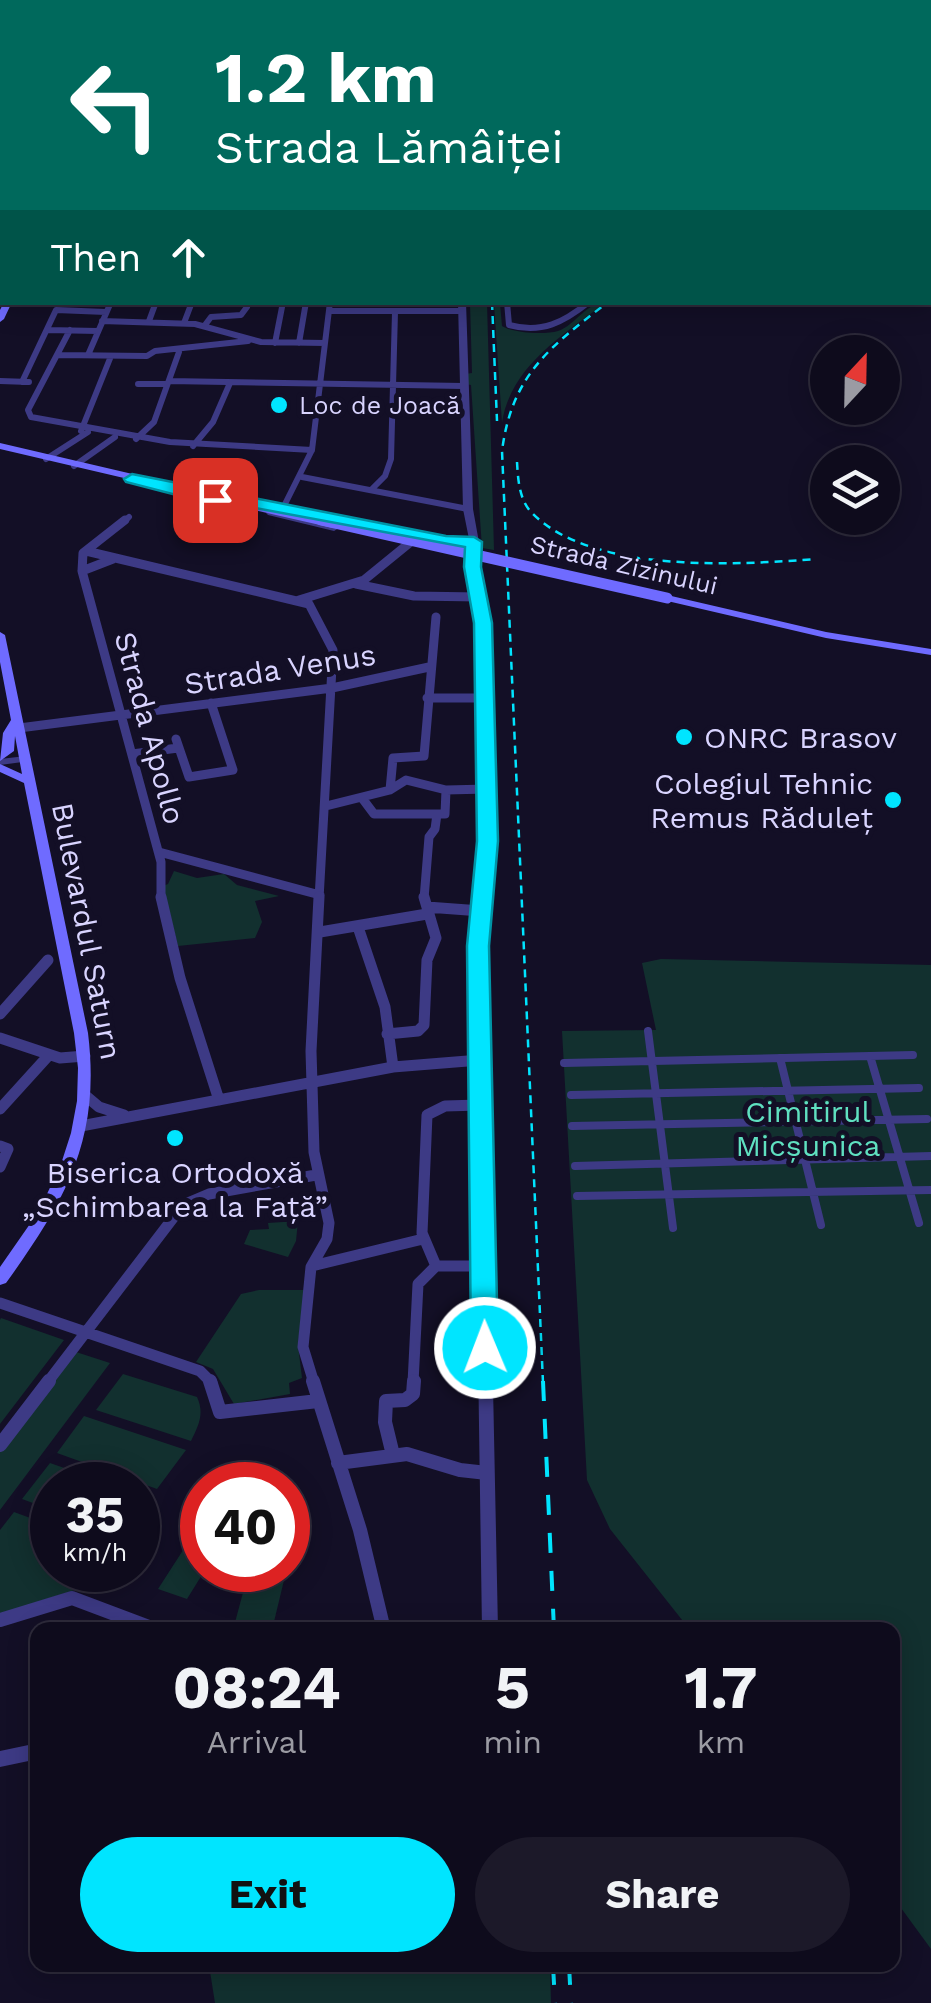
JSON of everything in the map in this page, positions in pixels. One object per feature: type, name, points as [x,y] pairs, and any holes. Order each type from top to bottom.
[{"type":"main road","name":"Strada Zizinului","points":[[0,450],[815,632],[931,652]]},
{"type":"main road","name":"Bulevardul Saturn","points":[[0,634],[86,1056],[81,1126],[66,1174],[46,1215],[0,1279]]},
{"type":"main road","points":[[18,724],[9,732],[8,752],[0,762],[31,782]]},
{"type":"street","points":[[88,355],[109,305]]},
{"type":"street","points":[[149,322],[155,305]]},
{"type":"street","points":[[184,323],[191,305]]},
{"type":"street","points":[[275,343],[282,305]]},
{"type":"street","points":[[299,343],[305,305]]},
{"type":"street","points":[[508,305],[512,327],[556,328],[585,305]]},
{"type":"street","points":[[205,325],[212,316],[242,315],[246,307]]},
{"type":"street","points":[[284,508],[312,450],[329,307],[395,312],[462,307],[468,509],[480,598],[487,789],[488,841],[481,911],[480,1105],[490,1622]]},
{"type":"street","points":[[22,382],[57,308],[106,312]]},
{"type":"street","points":[[371,490],[385,476],[391,459],[395,312]]},
{"type":"street","points":[[102,321],[205,325],[253,340],[326,343]]},
{"type":"street","points":[[47,330],[98,331]]},
{"type":"street","points":[[70,330],[28,410],[31,417],[135,440],[312,450]]},
{"type":"street","points":[[37,351],[55,351],[57,355],[146,356],[151,352],[179,352],[253,340]]},
{"type":"street","points":[[135,440],[154,422],[179,352]]},
{"type":"street","points":[[41,458],[84,431],[111,356]]},
{"type":"street","points":[[0,381],[42,382]]},
{"type":"street","points":[[193,446],[213,422],[230,382]]},
{"type":"street","points":[[138,384],[463,386]]},
{"type":"street","points":[[74,466],[115,437]]},
{"type":"street","points":[[302,477],[468,509]]},
{"type":"street","name":"Strada Zizinului","points":[[132,479],[418,536],[474,542]]},
{"type":"street","name":"Strada Zizinului","points":[[132,479],[473,559]]},
{"type":"street","points":[[81,566],[86,550],[129,517]]},
{"type":"street","points":[[298,600],[372,576],[418,536]]},
{"type":"street","points":[[86,550],[298,600],[314,608],[333,650],[312,1051],[316,1175],[325,1194],[329,1223],[326,1239],[311,1267],[302,1347],[382,1622]]},
{"type":"street","points":[[81,566],[124,559]]},
{"type":"street","name":"Strada Apollo","points":[[81,566],[159,852],[320,895]]},
{"type":"street","points":[[355,584],[414,596],[480,598]]},
{"type":"street","points":[[390,790],[393,758],[424,756],[436,617]]},
{"type":"street","name":"Strada Venus","points":[[18,724],[332,688],[429,667]]},
{"type":"street","points":[[427,698],[484,698]]},
{"type":"street","points":[[132,754],[177,744],[189,777],[233,770],[211,704]]},
{"type":"street","points":[[0,762],[26,759]]},
{"type":"street","points":[[326,806],[390,790],[399,782],[412,780],[446,790],[487,789]]},
{"type":"street","points":[[387,1034],[418,1031],[424,1025],[427,960],[436,938],[427,911],[429,837],[436,829],[446,790]]},
{"type":"street","points":[[362,798],[374,814],[441,814]]},
{"type":"street","points":[[159,852],[162,862],[157,886],[162,912],[220,1100]]},
{"type":"street","points":[[320,932],[427,911],[481,911]]},
{"type":"street","points":[[358,927],[385,1007],[393,1068]]},
{"type":"street","points":[[0,1014],[48,960]]},
{"type":"street","points":[[648,1031],[673,1228]]},
{"type":"street","points":[[0,1038],[49,1055],[86,1056]]},
{"type":"street","points":[[284,1088],[304,1074],[312,1051]]},
{"type":"street","points":[[0,1109],[49,1055]]},
{"type":"street","points":[[564,1063],[913,1055]]},
{"type":"street","points":[[870,1056],[919,1224]]},
{"type":"street","points":[[780,1058],[821,1225]]},
{"type":"street","points":[[81,1126],[393,1068],[480,1060]]},
{"type":"street","points":[[570,1096],[918,1088]]},
{"type":"street","points":[[86,1096],[106,1110],[136,1115]]},
{"type":"street","points":[[436,1266],[423,1239],[427,1115],[436,1107],[480,1105]]},
{"type":"street","points":[[572,1126],[927,1119]]},
{"type":"street","points":[[0,1146],[8,1149],[0,1166]]},
{"type":"street","points":[[575,1166],[931,1156]]},
{"type":"street","points":[[0,1445],[183,1205],[209,1194],[316,1175]]},
{"type":"street","points":[[577,1196],[931,1190]]},
{"type":"street","points":[[311,1267],[423,1239]]},
{"type":"street","points":[[436,1266],[483,1266]]},
{"type":"street","points":[[392,1455],[385,1422],[386,1401],[404,1400],[413,1394],[416,1291],[436,1266]]},
{"type":"street","points":[[0,1303],[200,1371],[212,1382],[220,1412],[318,1401]]},
{"type":"street","points":[[338,1463],[419,1455],[460,1470],[487,1473]]},
{"type":"street","points":[[0,1620],[72,1598],[136,1622]]},
{"type":"street","points":[[0,1759],[30,1753]]},
{"type":"green space","points":[[470,305],[487,305],[494,550],[482,548],[471,385],[465,384],[465,374],[472,373]]},
{"type":"green space","points":[[494,305],[500,305],[502,326],[537,333],[558,331],[592,307],[602,305],[556,340],[527,369],[507,403],[502,423]]},
{"type":"green space","points":[[174,871],[197,878],[224,874],[237,885],[279,896],[255,901],[262,922],[255,938],[178,946],[163,886]]},
{"type":"green space","name":"Cimitirul Micșunica","points":[[661,959],[931,965],[931,1949],[900,1907],[900,1622],[684,1622],[610,1529],[587,1480],[562,1031],[656,1030],[642,963]]},
{"type":"green space","points":[[298,1221],[296,1241],[288,1257],[244,1244],[250,1230],[269,1229],[268,1223]]},
{"type":"green space","points":[[304,1290],[298,1345],[302,1378],[289,1383],[290,1394],[234,1404],[213,1369],[196,1362],[241,1294]]},
{"type":"green space","points":[[0,1320],[64,1340],[0,1424]]},
{"type":"green space","points":[[76,1352],[110,1363],[36,1462],[30,1462],[30,1470],[0,1510],[0,1451]]},
{"type":"green space","points":[[123,1374],[197,1397],[200,1414],[191,1441],[96,1410]]},
{"type":"green space","points":[[84,1416],[186,1450],[160,1485],[160,1462],[82,1462],[57,1453]]},
{"type":"green space","points":[[14,1512],[30,1518],[30,1592],[69,1592],[0,1614],[0,1530]]},
{"type":"green space","points":[[180,1555],[180,1592],[191,1592],[187,1599],[160,1590]]},
{"type":"green space","points":[[243,1592],[281,1592],[274,1622],[235,1622]]},
{"type":"green space","points":[[210,1972],[550,1972],[551,2003],[215,2003]]},
{"type":"railway","points":[[492,305],[497,421]]},
{"type":"railway","points":[[543,1383],[502,451],[515,402],[537,364],[604,305]]},
{"type":"railway","points":[[517,462],[522,496],[532,513],[558,533],[591,547],[667,561],[747,563],[816,559]]},
{"type":"railway","points":[[543,1381],[554,1622]]},
{"type":"railway","points":[[553,1972],[555,2003]]},
{"type":"railway","points":[[569,1972],[571,2003]]},
{"type":"place","name":"Loc de Joacă","points":[[279,405]]},
{"type":"place","name":"ONRC Brasov","points":[[684,737]]},
{"type":"place","name":"Colegiul Tehnic Remus Răduleț","points":[[893,800]]},
{"type":"place","name":"Biserica Ortodoxă „Schimbarea la Față”","points":[[175,1138]]},
{"type":"route","points":[[215,500],[132,479],[446,541],[474,542],[472,567],[483,623],[488,841],[478,946],[485,1348]]}]
